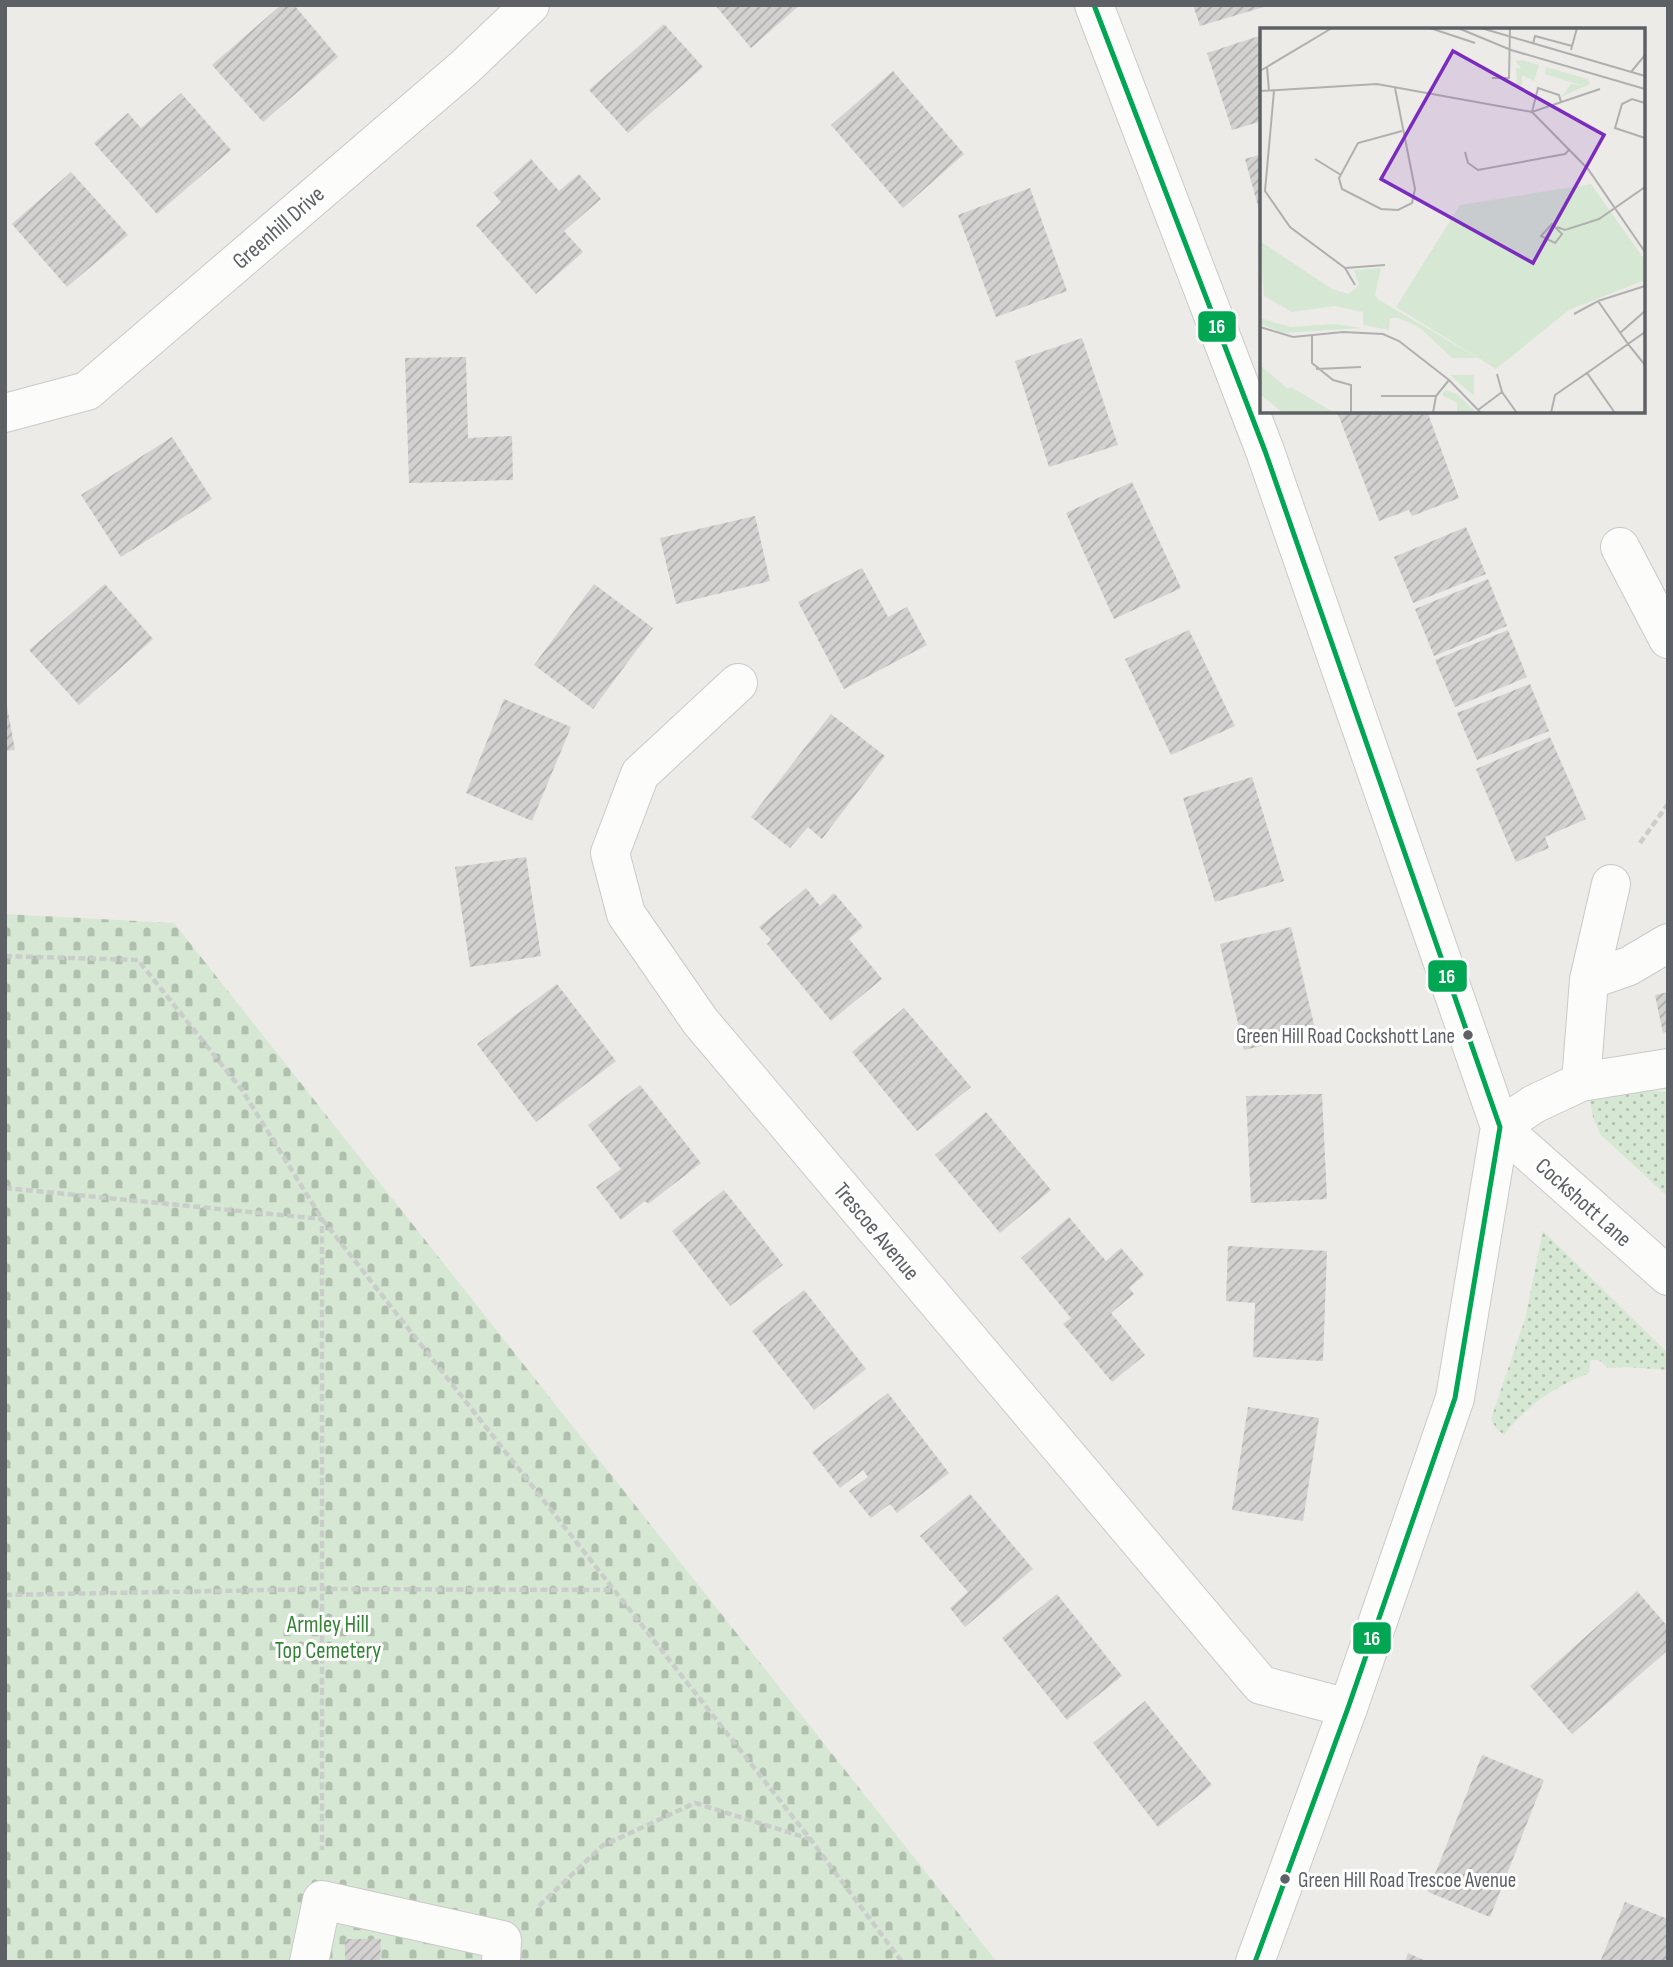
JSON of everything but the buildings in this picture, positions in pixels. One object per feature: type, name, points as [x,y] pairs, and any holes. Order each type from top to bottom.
[{"type":"street","name":"Greenhill Drive","points":[[5,413],[87,391],[464,68],[530,5]]},
{"type":"street","points":[[1094,5],[1265,451],[1500,1127],[1455,1398],[1348,1708],[1255,1962]]},
{"type":"street","points":[[1620,547],[1668,639]]},
{"type":"street","name":"Trescoe Avenue","points":[[738,683],[640,774],[610,852],[626,914],[700,1021],[1261,1685],[1348,1708]]},
{"type":"street","points":[[1581,1082],[1589,979],[1611,884]]},
{"type":"street","points":[[1589,979],[1629,966],[1668,943]]},
{"type":"street","points":[[1500,1127],[1534,1104],[1581,1082],[1668,1068]]},
{"type":"street","name":"Cockshott Lane","points":[[1500,1127],[1668,1276]]},
{"type":"street","points":[[309,1962],[322,1900],[502,1951]]},
{"type":"path","points":[[5,956],[138,960],[242,1090],[322,1219],[811,1840],[902,1962]]},
{"type":"path","points":[[5,1188],[322,1219]]},
{"type":"path","points":[[322,1219],[322,1900]]},
{"type":"path","points":[[5,1595],[322,1589],[613,1590]]},
{"type":"path","points":[[502,1951],[602,1846],[695,1803],[811,1840]]},
{"type":"green space","name":"Armley Hill Top Cemetery","points":[[5,914],[174,923],[997,1962],[5,1962]]},
{"type":"green space","points":[[1631,1089],[1668,1092],[1668,1197],[1600,1134],[1593,1117],[1590,1101],[1612,1091]]},
{"type":"green space","points":[[1543,1231],[1668,1353],[1668,1370],[1608,1368],[1599,1360],[1591,1360],[1589,1373],[1542,1398],[1504,1435],[1491,1419],[1525,1319]]},
{"type":"transit line","name":"16","points":[[1094,5],[1265,451],[1500,1127],[1455,1398],[1348,1708],[1255,1962]]},
{"type":"place","name":"Green Hill Road Cockshott Lane","points":[[1468,1035]]},
{"type":"place","name":"Green Hill Road Trescoe Avenue","points":[[1285,1879]]}]
